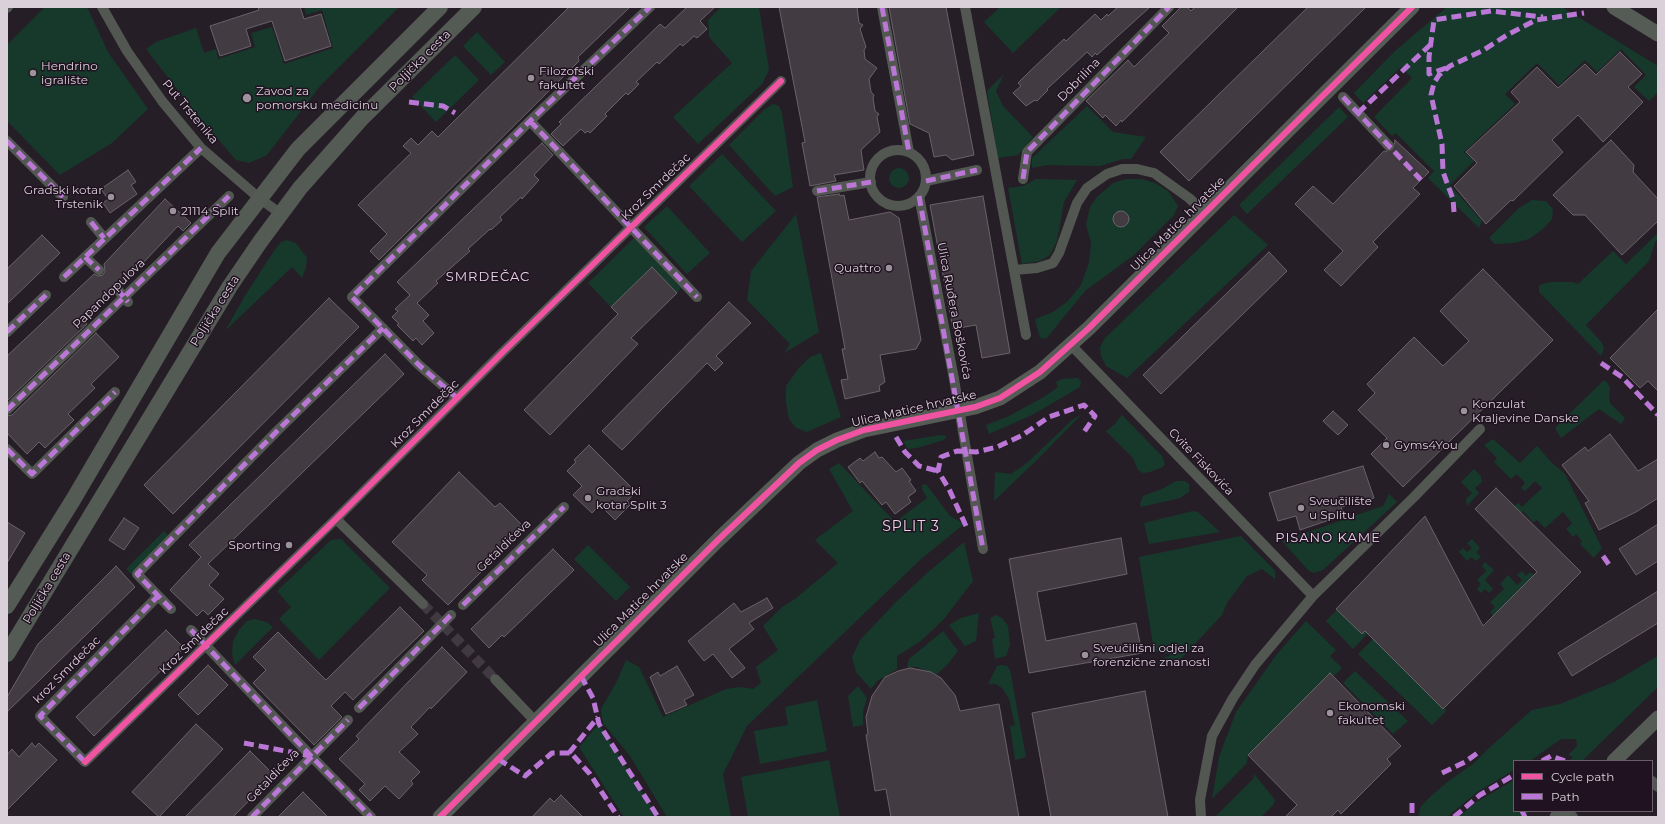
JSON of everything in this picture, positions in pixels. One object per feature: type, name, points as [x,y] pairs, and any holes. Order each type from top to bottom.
[{"type":"main road","name":"Poljička cesta","points":[[7,606],[73,500],[218,253],[298,149],[440,7]]},
{"type":"main road","name":"Poljička cesta","points":[[7,654],[230,286],[281,214],[300,188],[362,118],[474,7]]},
{"type":"street","name":"Put Trstenika","points":[[102,7],[127,51],[162,101],[201,148],[259,198],[281,214]]},
{"type":"street","name":"Kroz Smrdečac","points":[[457,398],[419,364],[352,297],[530,121],[650,7]]},
{"type":"street","points":[[882,7],[909,152]]},
{"type":"street","points":[[965,7],[1026,335]]},
{"type":"street","name":"Dobrilina","points":[[1023,178],[1027,152],[1169,7]]},
{"type":"street","name":"Ulica Matice hrvatske","points":[[440,817],[713,544],[798,463],[817,450],[837,440],[864,430],[975,407],[1000,398],[1040,372],[1071,345],[1412,7]]},
{"type":"street","points":[[1614,7],[1658,34]]},
{"type":"street","name":"Kroz Smrdečac","points":[[85,762],[336,519],[631,226],[781,81]]},
{"type":"street","points":[[1343,97],[1389,146]]},
{"type":"street","name":"Kroz Smrdečac","points":[[530,121],[697,297]]},
{"type":"street","points":[[7,142],[63,197]]},
{"type":"street","points":[[64,277],[201,148]]},
{"type":"street","points":[[900,150],[909,152],[920,161],[926,174],[924,189],[920,196],[912,203],[903,206],[893,206],[884,203],[877,197],[872,188],[871,170],[882,155],[890,151],[900,150]]},
{"type":"street","points":[[1014,270],[1037,268],[1053,263],[1072,220],[1077,203],[1087,188],[1107,174],[1122,169],[1137,169],[1154,173],[1190,198],[1205,213]]},
{"type":"street","points":[[926,180],[977,170]]},
{"type":"street","points":[[817,191],[871,182]]},
{"type":"street","name":"Papandopulova","points":[[7,410],[127,300],[228,196]]},
{"type":"street","name":"Ulica Ruđera Boškovića","points":[[920,196],[954,379],[983,549]]},
{"type":"street","points":[[91,222],[104,238]]},
{"type":"street","name":"Papandopulova","points":[[85,257],[99,270]]},
{"type":"street","points":[[117,289],[127,300]]},
{"type":"street","points":[[7,332],[46,295]]},
{"type":"street","points":[[171,609],[137,574],[278,430],[383,328]]},
{"type":"street","name":"Cvite Fiskovića","points":[[1071,345],[1313,596]]},
{"type":"street","points":[[7,449],[32,474],[115,392]]},
{"type":"street","points":[[1201,817],[1200,800],[1212,736],[1233,698],[1255,666],[1313,596],[1414,497],[1480,429]]},
{"type":"street","name":"Getaldićeva","points":[[463,605],[564,507]]},
{"type":"street","points":[[336,519],[423,604]]},
{"type":"street","name":"kroz Smrdečac","points":[[85,762],[40,716],[158,596]]},
{"type":"street","points":[[359,708],[451,616]]},
{"type":"street","points":[[191,630],[371,817]]},
{"type":"street","points":[[495,679],[536,722]]},
{"type":"street","points":[[1615,760],[1658,718]]},
{"type":"street","name":"Getaldićeva","points":[[252,817],[348,720]]},
{"type":"green space","points":[[45,7],[85,7],[88,9],[108,52],[148,109],[112,143],[60,175],[7,121],[7,45]]},
{"type":"green space","name":"Zavod za pomorsku medicinu","points":[[304,7],[399,7],[321,85],[267,155],[249,163],[236,160],[194,111],[146,49],[156,42],[196,28],[204,53],[216,49],[218,59],[255,47],[251,33],[272,27],[284,64],[333,48],[322,10],[306,15]]},
{"type":"green space","points":[[721,7],[759,7],[769,70],[762,84],[698,144],[673,117],[732,63],[709,37],[708,20]]},
{"type":"green space","points":[[1000,7],[1061,7],[1013,53],[984,22]]},
{"type":"green space","points":[[1447,7],[1562,7],[1658,66],[1658,92],[1649,101],[1634,87],[1646,75],[1621,49],[1597,72],[1585,60],[1559,85],[1537,63],[1505,94],[1515,104],[1464,152],[1474,161],[1450,185],[1482,221],[1479,228],[1428,178],[1434,171],[1396,133],[1392,136],[1374,117],[1412,78],[1401,67],[1363,103],[1354,93],[1396,50]]},
{"type":"green space","points":[[477,32],[505,62],[491,75],[463,46]]},
{"type":"green space","points":[[455,55],[479,80],[436,122],[412,97]]},
{"type":"green space","points":[[1004,74],[996,91],[1003,106],[1033,137],[1018,155],[998,158],[987,91]]},
{"type":"green space","points":[[773,104],[779,106],[782,113],[793,187],[775,196],[729,145],[765,109]]},
{"type":"green space","points":[[1087,106],[1113,132],[1146,137],[1131,159],[1123,159],[1100,166],[1047,165],[1032,168],[1032,158]]},
{"type":"green space","points":[[1339,107],[1348,117],[1247,214],[1239,205]]},
{"type":"green space","points":[[722,154],[776,211],[742,242],[689,186]]},
{"type":"green space","points":[[895,168],[903,168],[909,174],[909,182],[903,188],[895,188],[889,182],[889,174]]},
{"type":"green space","points":[[1036,179],[1077,180],[1064,202],[1057,241],[1050,255],[1040,261],[1022,264],[1008,188],[1023,186]]},
{"type":"green space","points":[[1126,179],[1142,179],[1155,183],[1168,191],[1178,206],[1174,215],[1134,255],[1085,291],[1046,339],[1040,338],[1035,319],[1053,312],[1068,301],[1081,285],[1089,263],[1091,243],[1086,225],[1090,207],[1097,197],[1113,183]]},
{"type":"green space","points":[[1532,200],[1546,201],[1553,209],[1552,219],[1543,229],[1529,239],[1514,243],[1495,244],[1489,238],[1519,208]]},
{"type":"green space","points":[[667,206],[710,253],[687,274],[644,227]]},
{"type":"green space","points":[[796,214],[819,332],[784,353],[790,344],[747,300],[751,271]]},
{"type":"green space","points":[[1234,215],[1268,245],[1127,378],[1106,366],[1101,356],[1100,347],[1105,338]]},
{"type":"green space","points":[[1658,233],[1658,240],[1655,242],[1649,261],[1586,325],[1602,343],[1604,349],[1601,356],[1539,292],[1539,285],[1551,282],[1573,282],[1578,284],[1613,251],[1626,264]]},
{"type":"green space","points":[[634,238],[681,288],[677,293],[652,267],[611,307],[588,283]]},
{"type":"green space","points":[[287,240],[296,243],[307,258],[306,268],[302,278],[292,267],[225,331],[246,294],[274,251],[281,242]]},
{"type":"green space","points":[[821,353],[841,417],[807,432],[796,428],[789,419],[786,402],[786,386],[798,369],[810,357]]},
{"type":"green space","points":[[1078,378],[1081,382],[1080,387],[1032,415],[989,434],[986,425],[1007,417],[1044,397],[1058,387],[1056,382],[1062,379]]},
{"type":"green space","points":[[1603,381],[1606,381],[1610,387],[1610,403],[1625,418],[1621,424],[1599,409],[1561,438],[1555,428]]},
{"type":"green space","points":[[1082,414],[994,501],[995,472],[1011,474],[1027,463],[1072,420]]},
{"type":"green space","points":[[1122,415],[1162,456],[1165,464],[1163,467],[1143,473],[1138,470],[1133,458],[1106,431],[1115,424]]},
{"type":"green space","points":[[941,435],[947,436],[944,440],[917,448],[908,449],[903,441]]},
{"type":"green space","points":[[1493,439],[1520,463],[1537,446],[1552,463],[1565,474],[1602,548],[1594,558],[1580,544],[1582,541],[1576,534],[1573,537],[1566,529],[1572,523],[1563,512],[1545,528],[1537,520],[1533,522],[1523,511],[1520,514],[1513,507],[1518,503],[1522,507],[1542,488],[1535,481],[1525,491],[1521,488],[1525,483],[1517,474],[1511,479],[1494,462],[1497,458],[1484,445]]},
{"type":"green space","points":[[839,463],[895,522],[927,498],[922,489],[922,485],[926,484],[950,516],[964,524],[920,560],[747,726],[723,774],[731,817],[667,817],[630,756],[603,723],[601,709],[617,681],[626,660],[639,667],[663,717],[726,689],[741,687],[753,689],[761,683],[756,667],[778,650],[763,626],[782,607],[795,599],[838,563],[815,540],[853,511],[829,469]]},
{"type":"green space","points":[[1474,469],[1481,476],[1482,482],[1475,488],[1479,493],[1467,506],[1466,499],[1472,493],[1461,482]]},
{"type":"green space","points":[[1176,481],[1185,481],[1189,484],[1189,492],[1180,498],[1141,507],[1140,504],[1143,496],[1164,488]]},
{"type":"green space","points":[[1389,494],[1397,502],[1323,570],[1314,573],[1309,571],[1282,541],[1383,506]]},
{"type":"green space","points":[[1193,511],[1198,512],[1220,532],[1149,544],[1144,523]]},
{"type":"green space","points":[[164,531],[169,536],[131,574],[126,569]]},
{"type":"green space","points":[[1241,536],[1275,571],[1275,579],[1262,569],[1247,576],[1227,603],[1222,615],[1178,662],[1159,667],[1158,660],[1172,655],[1154,651],[1139,557]]},
{"type":"green space","points":[[341,539],[390,588],[319,660],[279,619],[291,607],[277,591],[331,540]]},
{"type":"green space","points":[[1472,539],[1480,548],[1476,552],[1481,557],[1476,561],[1471,557],[1467,561],[1459,552],[1463,548],[1467,552],[1472,548],[1467,543]]},
{"type":"green space","points":[[964,542],[973,581],[944,619],[921,641],[897,656],[897,669],[877,681],[871,689],[856,672],[852,657],[860,640],[896,602],[927,573]]},
{"type":"green space","points":[[588,545],[630,587],[616,601],[574,559]]},
{"type":"green space","points":[[1485,562],[1494,570],[1485,580],[1493,589],[1489,593],[1485,589],[1481,593],[1477,589],[1481,584],[1477,580],[1486,571],[1482,566]]},
{"type":"green space","points":[[1522,571],[1526,576],[1530,572],[1535,576],[1494,617],[1490,612],[1495,607],[1490,602],[1504,589],[1500,584],[1508,575],[1517,585],[1522,580],[1517,575]]},
{"type":"green space","points":[[1352,595],[1380,621],[1353,649],[1326,621]]},
{"type":"green space","points":[[979,613],[976,641],[965,646],[949,625],[961,618]]},
{"type":"green space","points":[[996,615],[1002,618],[1008,626],[1010,645],[1006,656],[995,659],[992,639],[995,638],[990,618]]},
{"type":"green space","points":[[254,619],[267,622],[273,627],[235,665],[232,654],[233,641],[239,630],[247,621]]},
{"type":"green space","points":[[1306,621],[1336,650],[1330,656],[1342,668],[1334,676],[1330,673],[1248,755],[1247,763],[1212,799],[1219,757],[1236,712],[1277,654]]},
{"type":"green space","points":[[943,631],[958,651],[947,665],[937,674],[916,667],[907,667],[909,659]]},
{"type":"green space","points":[[1373,639],[1443,709],[1447,710],[1432,725],[1358,654]]},
{"type":"green space","points":[[1658,656],[1658,687],[1583,760],[1570,760],[1573,757],[1568,755],[1577,746],[1576,739],[1561,739],[1531,760],[1513,760],[1513,771],[1476,793],[1447,817],[1418,817],[1421,806],[1431,796],[1450,780],[1473,764],[1532,710],[1560,704],[1614,682]]},
{"type":"green space","points":[[997,666],[1007,666],[1010,670],[1026,757],[1015,760],[1010,726],[1015,725],[1009,699],[1002,688],[996,684],[988,684]]},
{"type":"green space","points":[[1355,671],[1408,721],[1393,734],[1343,683]]},
{"type":"green space","points":[[858,686],[867,698],[863,711],[863,725],[853,727],[848,696]]},
{"type":"green space","points":[[817,700],[827,751],[760,764],[754,731],[788,725],[785,707]]},
{"type":"green space","points":[[599,724],[658,817],[624,817],[579,747]]},
{"type":"green space","points":[[829,760],[840,817],[748,817],[741,777]]},
{"type":"green space","points":[[1254,774],[1275,800],[1273,805],[1261,817],[1215,817],[1253,779]]},
{"type":"green space","points":[[1513,781],[1513,812],[1529,812],[1523,817],[1459,817],[1475,803]]},
{"type":"building","points":[[258,7],[300,7],[304,19],[321,14],[331,46],[285,61],[272,21],[246,29],[251,46],[220,56],[210,26],[259,10]]},
{"type":"building","points":[[569,7],[630,7],[578,57],[579,61],[379,260],[370,251],[387,234],[358,205],[411,153],[403,146],[411,138],[418,145],[432,131],[438,137]]},
{"type":"building","points":[[687,7],[715,7],[700,21],[707,29],[697,38],[694,36],[683,46],[680,44],[659,64],[657,62],[636,82],[639,84],[628,95],[626,93],[605,114],[607,116],[590,133],[588,131],[585,133],[581,129],[563,146],[551,134],[561,124],[559,122],[660,24],[665,28]]},
{"type":"building","points":[[779,7],[857,7],[859,23],[863,25],[860,29],[866,47],[864,50],[865,59],[877,68],[869,79],[871,92],[874,95],[875,111],[879,114],[877,117],[880,132],[861,150],[864,170],[834,175],[836,181],[810,186],[802,143],[805,142]]},
{"type":"building","points":[[889,7],[946,7],[974,155],[952,160],[946,155],[934,157],[929,133],[910,124]]},
{"type":"building","points":[[1118,7],[1150,7],[1097,55],[1095,53],[1092,57],[1087,52],[1047,89],[1048,90],[1037,101],[1035,100],[1026,106],[1013,93],[1021,86],[1018,83],[1064,39],[1066,41],[1095,14],[1101,20]]},
{"type":"building","points":[[1181,7],[1187,7],[1191,11],[1195,7],[1238,7],[1122,122],[1121,120],[1116,126],[1105,115],[1103,118],[1086,101],[1128,60],[1134,67],[1169,33],[1162,26]]},
{"type":"building","points":[[1308,7],[1366,7],[1189,181],[1160,152]]},
{"type":"building","points":[[1620,52],[1642,74],[1628,87],[1643,102],[1603,142],[1578,115],[1552,140],[1563,152],[1513,201],[1511,200],[1486,224],[1454,186],[1477,163],[1466,152],[1520,102],[1511,92],[1537,67],[1558,88],[1585,64],[1596,75]]},
{"type":"building","points":[[1395,140],[1429,172],[1413,188],[1420,194],[1373,242],[1378,247],[1341,286],[1324,270],[1343,251],[1295,204],[1313,186],[1333,204],[1384,151],[1390,152],[1394,150]]},
{"type":"building","points":[[1611,140],[1634,165],[1633,172],[1658,199],[1658,221],[1622,255],[1585,215],[1573,215],[1553,195]]},
{"type":"building","points":[[542,143],[553,155],[534,175],[539,180],[522,199],[521,197],[500,217],[502,220],[468,249],[470,251],[436,281],[438,283],[417,303],[429,315],[423,321],[434,333],[422,345],[416,338],[413,341],[397,325],[399,324],[392,317],[398,311],[395,309],[410,295],[397,282]]},
{"type":"building","points":[[128,170],[136,182],[131,185],[137,194],[110,213],[103,203],[108,199],[101,189]]},
{"type":"building","points":[[839,194],[840,196],[844,195],[849,220],[890,212],[899,218],[921,340],[916,349],[880,355],[885,382],[879,386],[880,391],[845,399],[841,380],[848,379],[842,349],[845,349],[817,197]]},
{"type":"building","points":[[983,196],[1010,353],[982,358],[976,325],[953,329],[930,205]]},
{"type":"building","points":[[165,199],[191,223],[183,231],[178,226],[124,283],[122,281],[120,283],[113,284],[111,292],[83,319],[87,324],[7,401],[7,356],[94,274],[98,276],[103,275],[105,271],[104,264]]},
{"type":"building","points":[[1118,211],[1124,211],[1129,216],[1127,225],[1124,227],[1118,227],[1113,222],[1113,216]]},
{"type":"building","points":[[42,235],[60,253],[7,304],[7,269]]},
{"type":"building","points":[[1269,252],[1287,271],[1161,394],[1143,375]]},
{"type":"building","points":[[652,267],[677,293],[631,338],[638,344],[550,435],[524,410],[618,314],[611,307]]},
{"type":"building","points":[[1483,269],[1553,340],[1403,487],[1371,454],[1387,438],[1358,410],[1375,393],[1367,384],[1414,337],[1443,366],[1469,341],[1440,311]]},
{"type":"building","points":[[329,298],[359,327],[173,514],[144,485]]},
{"type":"building","points":[[729,302],[751,323],[716,356],[723,363],[715,371],[707,363],[622,450],[602,431]]},
{"type":"building","points":[[1658,309],[1658,391],[1648,381],[1640,388],[1610,358]]},
{"type":"building","points":[[96,333],[119,357],[91,384],[95,388],[68,414],[74,420],[45,448],[39,442],[27,454],[7,433],[7,416],[12,415]]},
{"type":"building","points":[[385,354],[404,374],[208,564],[219,574],[209,585],[224,599],[208,615],[203,610],[197,616],[170,590],[201,557],[189,545]]},
{"type":"building","points":[[1333,411],[1348,425],[1338,435],[1323,421]]},
{"type":"building","points":[[1610,434],[1638,471],[1658,459],[1658,498],[1636,512],[1599,530],[1585,503],[1589,501],[1562,465],[1585,447],[1588,451]]},
{"type":"building","points":[[589,445],[636,492],[627,501],[631,504],[615,520],[600,505],[592,513],[573,495],[582,486],[567,471],[576,462],[574,460]]},
{"type":"building","points":[[875,452],[879,458],[882,457],[896,472],[902,468],[911,480],[909,481],[916,491],[908,497],[911,502],[895,514],[886,502],[882,505],[862,481],[860,483],[848,467],[860,458],[863,461]]},
{"type":"building","points":[[1363,466],[1374,498],[1341,507],[1344,515],[1300,530],[1296,516],[1278,521],[1269,493]]},
{"type":"building","points":[[459,472],[495,507],[500,503],[525,528],[448,605],[422,580],[427,575],[392,542]]},
{"type":"building","points":[[1496,488],[1581,572],[1443,709],[1365,631],[1362,634],[1336,609],[1425,516],[1483,626],[1537,572],[1475,509]]},
{"type":"building","points":[[124,518],[139,528],[124,550],[109,540]]},
{"type":"building","points":[[7,522],[25,533],[7,563]]},
{"type":"building","points":[[1658,524],[1658,561],[1636,575],[1619,549]]},
{"type":"building","points":[[1121,538],[1127,574],[1037,592],[1046,641],[1136,623],[1142,653],[1029,673],[1009,559]]},
{"type":"building","points":[[553,549],[574,570],[504,637],[502,635],[489,648],[471,629]]},
{"type":"building","points":[[116,566],[135,587],[7,712],[7,697],[38,644]]},
{"type":"building","points":[[1658,591],[1658,623],[1572,676],[1558,653]]},
{"type":"building","points":[[767,598],[773,608],[749,623],[754,629],[729,649],[745,668],[732,678],[713,654],[704,661],[688,641],[734,603],[741,612]]},
{"type":"building","points":[[400,607],[424,631],[353,700],[345,692],[331,706],[342,717],[314,745],[253,683],[266,670],[253,657],[278,632],[326,680]]},
{"type":"building","points":[[166,630],[184,648],[94,736],[76,717]]},
{"type":"building","points":[[442,647],[467,672],[411,727],[418,734],[399,752],[420,772],[411,781],[413,784],[399,799],[385,786],[370,801],[359,790],[365,784],[339,759],[359,739],[356,736]]},
{"type":"building","points":[[208,665],[228,685],[198,715],[178,695]]},
{"type":"building","points":[[677,666],[694,695],[684,700],[687,705],[666,714],[650,677],[658,672],[660,676]]},
{"type":"building","points":[[910,668],[931,672],[941,678],[955,695],[960,711],[999,704],[1019,817],[891,817],[886,789],[875,791],[866,735],[868,734],[866,717],[872,696],[885,677],[898,671]]},
{"type":"building","name":"Ekonomski fakultet","points":[[1330,673],[1401,746],[1387,759],[1391,764],[1341,814],[1338,810],[1331,817],[1285,817],[1297,805],[1248,755]]},
{"type":"building","points":[[1145,691],[1168,817],[1051,817],[1032,713]]},
{"type":"building","points":[[196,724],[223,749],[159,817],[132,792]]},
{"type":"building","points":[[32,743],[35,747],[39,743],[57,760],[7,810],[7,755],[12,749],[19,757]]},
{"type":"building","points":[[250,751],[274,775],[233,817],[185,817]]},
{"type":"building","points":[[303,792],[328,817],[278,817]]},
{"type":"building","points":[[561,795],[583,817],[532,817],[550,798],[554,802]]},
{"type":"tunnel","points":[[1389,146],[1421,180]]},
{"type":"tunnel","points":[[423,604],[495,679]]},
{"type":"marked path","points":[[457,398],[419,365],[352,297],[530,121],[650,7]]},
{"type":"marked path","points":[[882,7],[909,152]]},
{"type":"marked path","points":[[1023,179],[1027,152],[1169,7]]},
{"type":"marked path","points":[[1446,68],[1429,74],[1429,57],[1434,20],[1491,11],[1543,17]]},
{"type":"marked path","points":[[1454,212],[1453,199],[1443,172],[1442,144],[1431,95],[1434,83],[1439,75],[1450,66],[1482,51],[1507,35],[1536,20],[1584,13]]},
{"type":"marked path","points":[[1358,113],[1430,45]]},
{"type":"marked path","points":[[1343,97],[1421,180]]},
{"type":"marked path","points":[[409,102],[443,106],[455,113]]},
{"type":"marked path","points":[[530,121],[697,297]]},
{"type":"marked path","points":[[7,141],[63,197]]},
{"type":"marked path","points":[[64,277],[201,148]]},
{"type":"marked path","points":[[926,181],[977,170]]},
{"type":"marked path","points":[[817,191],[871,182]]},
{"type":"marked path","points":[[7,410],[229,196]]},
{"type":"marked path","points":[[919,196],[983,549]]},
{"type":"marked path","points":[[91,222],[104,238]]},
{"type":"marked path","points":[[85,257],[99,270]]},
{"type":"marked path","points":[[117,289],[128,302]]},
{"type":"marked path","points":[[7,332],[46,295]]},
{"type":"marked path","points":[[171,609],[137,574],[278,430],[383,328]]},
{"type":"marked path","points":[[1601,363],[1622,377],[1658,415]]},
{"type":"marked path","points":[[7,449],[32,474],[115,392]]},
{"type":"marked path","points":[[966,526],[949,489],[938,471],[941,457],[957,451],[976,452],[997,447],[1021,436],[1049,417],[1084,405],[1095,416],[1084,432]]},
{"type":"marked path","points":[[896,437],[905,452],[919,466],[938,471]]},
{"type":"marked path","points":[[463,605],[564,507]]},
{"type":"marked path","points":[[1603,556],[1610,566]]},
{"type":"marked path","points":[[85,762],[40,716],[158,596]]},
{"type":"marked path","points":[[359,708],[451,615]]},
{"type":"marked path","points":[[191,630],[371,817]]},
{"type":"marked path","points":[[581,676],[593,698],[599,724],[658,817]]},
{"type":"marked path","points":[[569,753],[598,717]]},
{"type":"marked path","points":[[252,817],[348,720]]},
{"type":"marked path","points":[[244,743],[311,756]]},
{"type":"marked path","points":[[1442,773],[1465,762],[1479,752]]},
{"type":"marked path","points":[[498,759],[525,776],[552,753],[571,753],[590,774],[618,817]]},
{"type":"marked path","points":[[1544,760],[1551,756],[1562,760]]},
{"type":"marked path","points":[[1454,817],[1480,795],[1513,776]]},
{"type":"marked path","points":[[1412,803],[1412,817]]},
{"type":"marked path","points":[[1522,812],[1525,817]]},
{"type":"cycle path","points":[[440,817],[719,539],[799,463],[817,450],[837,440],[864,430],[975,407],[1000,398],[1040,372],[1089,328],[1412,7]]},
{"type":"cycle path","points":[[85,762],[336,519],[504,351],[781,81]]},
{"type":"place","name":"Hendrino igralište","points":[[33,73]]},
{"type":"place","name":"Filozofski fakultet","points":[[531,78]]},
{"type":"place","name":"Zavod za pomorsku medicinu","points":[[247,98]]},
{"type":"place","name":"Gradski kotar Trstenik","points":[[111,197]]},
{"type":"place","name":"21114 Split","points":[[173,211]]},
{"type":"place","name":"Quattro","points":[[889,268]]},
{"type":"place","name":"Konzulat Kraljevine Danske","points":[[1464,411]]},
{"type":"place","name":"Gyms4You","points":[[1386,445]]},
{"type":"place","name":"Gradski kotar Split 3","points":[[588,498]]},
{"type":"place","name":"Sveučilište u Splitu","points":[[1301,508]]},
{"type":"place","name":"Sporting","points":[[289,545]]},
{"type":"place","name":"Sveučilišni odjel za forenzične znanosti","points":[[1085,655]]},
{"type":"place","name":"Ekonomski fakultet","points":[[1330,713]]},
{"type":"district","name":"SMRDEČAC","points":[[488,277]]},
{"type":"district","name":"SPLIT 3","points":[[911,527]]},
{"type":"district","name":"PISANO KAME","points":[[1328,538]]}]
